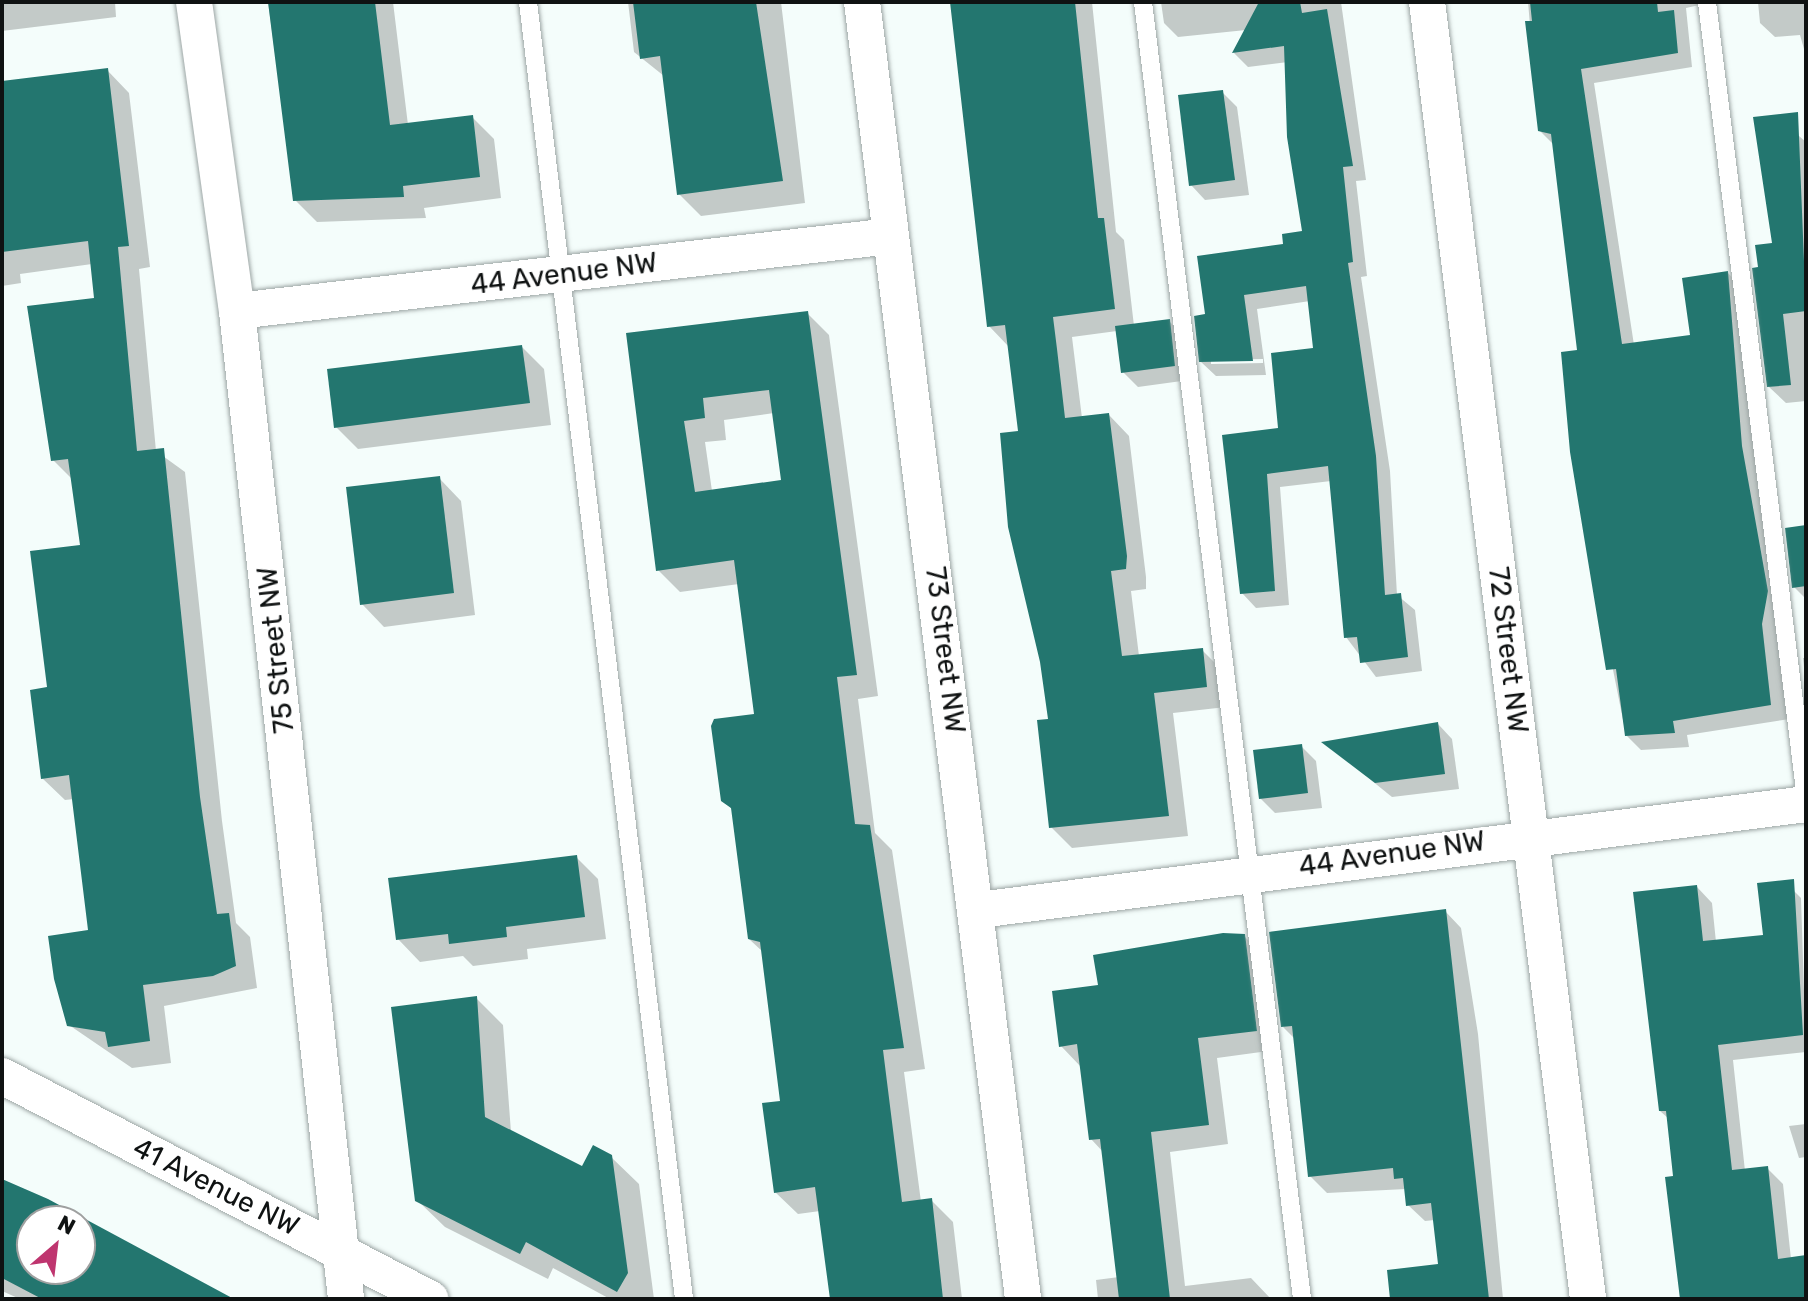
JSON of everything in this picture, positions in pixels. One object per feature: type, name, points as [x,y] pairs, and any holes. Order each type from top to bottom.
[{"type":"street","name":"75 Street NW","points":[[194,2],[237,311],[344,1254],[346,1299]]},
{"type":"street","name":"73 Street NW","points":[[862,2],[979,910],[1023,1299]]},
{"type":"street","name":"72 Street NW","points":[[1427,2],[1588,1299]]},
{"type":"street","name":"44 Avenue NW","points":[[237,311],[891,236]]},
{"type":"street","name":"44 Avenue NW","points":[[979,910],[1531,835],[1806,804]]},
{"type":"street","name":"41 Avenue NW","points":[[2,1076],[430,1299]]},
{"type":"lane","points":[[528,2],[564,275],[684,1299]]},
{"type":"lane","points":[[1143,2],[1253,873],[1302,1299]]},
{"type":"lane","points":[[1707,2],[1806,798]]},
{"type":"building","points":[[268,2],[375,2],[390,125],[473,115],[480,177],[403,186],[404,197],[293,201]]},
{"type":"building","points":[[633,2],[756,2],[783,181],[677,195],[660,56],[640,59]]},
{"type":"building","points":[[950,2],[1075,2],[1098,218],[1104,218],[1115,309],[1053,317],[1065,418],[1109,413],[1127,556],[1126,569],[1111,571],[1122,656],[1203,648],[1207,687],[1154,693],[1169,816],[1049,828],[1037,720],[1048,719],[1040,662],[1008,527],[1000,433],[1018,431],[1005,325],[987,327]]},
{"type":"building","points":[[1259,2],[1300,2],[1302,13],[1327,9],[1353,166],[1343,167],[1353,262],[1348,263],[1376,456],[1385,595],[1401,593],[1408,657],[1360,663],[1357,637],[1344,638],[1328,466],[1267,474],[1275,591],[1240,594],[1222,435],[1278,428],[1271,353],[1313,348],[1306,286],[1244,295],[1253,361],[1199,362],[1194,316],[1205,314],[1197,256],[1283,244],[1282,234],[1302,231],[1287,137],[1284,46],[1232,53]]},
{"type":"building","points":[[1530,2],[1657,2],[1658,12],[1674,10],[1678,53],[1581,69],[1622,344],[1690,335],[1682,278],[1728,271],[1742,446],[1768,591],[1762,624],[1771,705],[1673,721],[1675,733],[1625,736],[1616,669],[1606,670],[1570,452],[1561,352],[1577,350],[1551,134],[1538,131],[1525,21],[1532,21]]},
{"type":"building","points":[[108,68],[129,246],[118,247],[137,451],[164,448],[200,797],[217,914],[229,913],[236,966],[213,976],[143,985],[150,1041],[108,1047],[105,1032],[67,1026],[54,979],[48,936],[88,930],[69,775],[41,779],[30,690],[47,687],[30,551],[80,545],[68,459],[51,461],[27,306],[94,298],[88,241],[2,252],[2,81]]},
{"type":"building","points":[[1223,90],[1235,180],[1189,186],[1178,95]]},
{"type":"building","points":[[1798,112],[1806,311],[1783,314],[1791,385],[1767,387],[1752,268],[1758,267],[1755,245],[1772,243],[1753,117]]},
{"type":"building","points":[[808,311],[857,675],[837,677],[855,824],[870,825],[904,1048],[883,1050],[902,1202],[932,1198],[943,1299],[830,1299],[815,1187],[774,1193],[762,1103],[780,1101],[760,942],[748,939],[731,808],[721,801],[711,726],[714,719],[754,714],[734,560],[656,571],[626,333]],"holes":[[[769,390],[781,480],[695,492],[684,421],[705,418],[703,398]]]},
{"type":"building","points":[[1170,319],[1175,366],[1121,373],[1115,326]]},
{"type":"building","points":[[522,345],[530,403],[334,428],[327,369]]},
{"type":"building","points":[[440,476],[454,593],[360,605],[346,487]]},
{"type":"building","points":[[1806,525],[1806,586],[1792,588],[1785,528]]},
{"type":"building","points":[[1438,722],[1445,774],[1375,783],[1321,742]]},
{"type":"building","points":[[1302,744],[1308,793],[1259,799],[1253,750]]},
{"type":"building","points":[[577,855],[585,917],[506,927],[507,937],[449,944],[448,934],[396,940],[388,878]]},
{"type":"building","points":[[1794,879],[1803,1035],[1718,1045],[1732,1170],[1768,1166],[1778,1259],[1806,1255],[1806,1299],[1680,1299],[1665,1177],[1673,1176],[1666,1111],[1659,1111],[1633,892],[1697,885],[1703,941],[1763,935],[1757,883]]},
{"type":"building","points":[[1446,909],[1489,1299],[1390,1299],[1387,1270],[1438,1264],[1431,1203],[1406,1206],[1403,1178],[1394,1179],[1393,1168],[1308,1177],[1292,1026],[1281,1027],[1269,932]]},
{"type":"building","points":[[1223,933],[1245,934],[1257,1031],[1198,1038],[1209,1125],[1151,1132],[1170,1299],[1119,1299],[1100,1139],[1089,1140],[1077,1044],[1059,1047],[1052,991],[1098,985],[1093,955]]},
{"type":"building","points":[[477,996],[485,1117],[582,1166],[593,1145],[612,1155],[628,1273],[617,1292],[526,1242],[520,1254],[415,1201],[391,1007]]},
{"type":"building","points":[[2,1179],[59,1205],[16,1205],[16,1285],[96,1285],[96,1225],[234,1299],[42,1299],[2,1278]]}]
